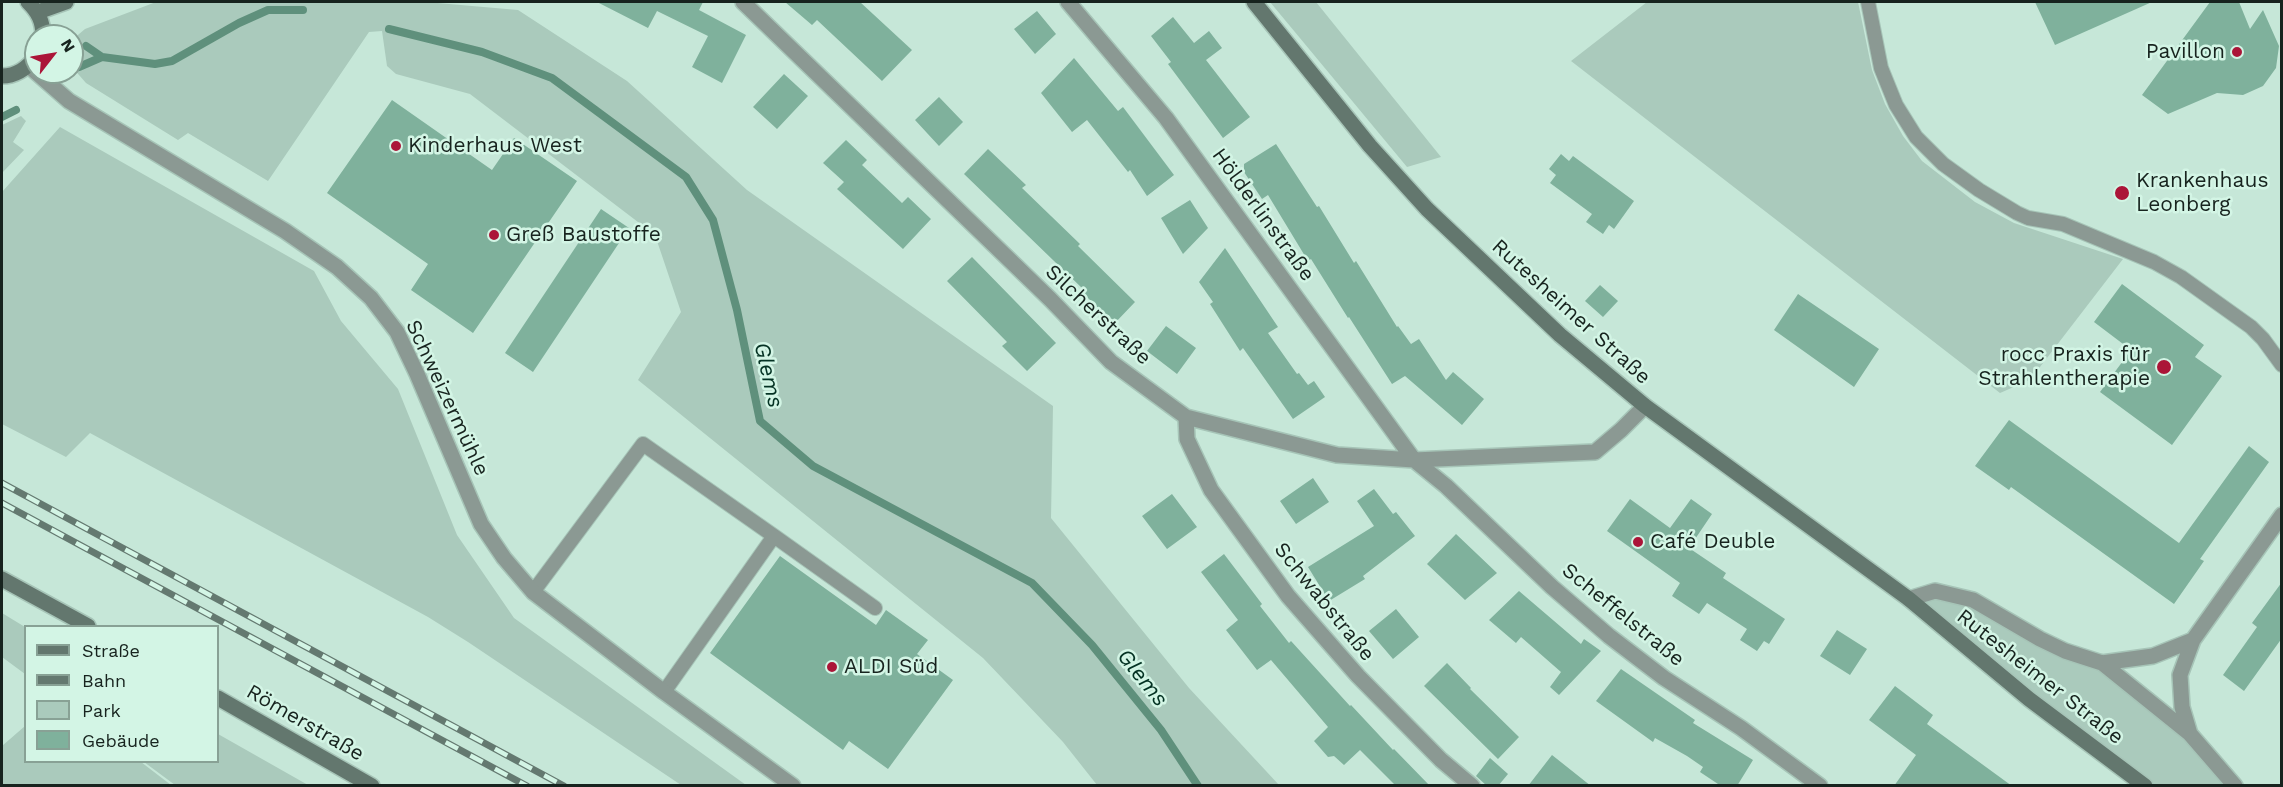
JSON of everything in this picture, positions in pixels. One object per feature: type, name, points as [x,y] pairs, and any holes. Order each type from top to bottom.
[{"type":"street","points":[[42,24],[33,7],[66,2]]},
{"type":"street","name":"Silcherstraße","points":[[743,2],[1042,291],[1111,362],[1186,417],[1337,455],[1414,460],[1595,452],[1622,430],[1645,406]]},
{"type":"street","name":"Hölderlinstraße","points":[[1068,2],[1166,118],[1414,460]]},
{"type":"street","name":"Rutesheimer Straße","points":[[1254,2],[1370,146],[1427,209],[1560,335],[1645,406],[1909,599],[2029,699],[2145,786]]},
{"type":"street","points":[[2,76],[18,73],[24,68]]},
{"type":"street","name":"Schweizermühle","points":[[53,84],[69,101],[285,231],[337,267],[371,298],[397,332],[481,524],[504,558],[533,592],[664,692],[793,786]]},
{"type":"street","name":"Schwabstraße","points":[[1186,417],[1187,439],[1210,490],[1288,596],[1358,676],[1441,760],[1472,786]]},
{"type":"street","name":"Scheffelstraße","points":[[1414,460],[1446,486],[1552,587],[1609,636],[1664,678],[1741,728],[1820,786]]},
{"type":"street","name":"Rutesheimer Straße","points":[[2190,734],[2182,707],[2180,675],[2193,640],[2282,514]]},
{"type":"street","points":[[2,579],[84,625]]},
{"type":"street","name":"Rutesheimer Straße","points":[[1909,599],[1935,591],[1973,600],[2040,639],[2066,651],[2102,663],[2190,734],[2235,786]]},
{"type":"street","name":"Rutesheimer Straße","points":[[2102,663],[2154,656],[2193,640]]},
{"type":"street","name":"Römerstraße","points":[[219,699],[372,786]]},
{"type":"lane","points":[[1868,2],[1881,68],[1896,105],[1916,137],[1936,158],[1979,190],[2017,213],[2028,218],[2063,224],[2089,234],[2154,262],[2181,277],[2252,327],[2282,365]]},
{"type":"lane","points":[[533,592],[643,444],[875,608]]},
{"type":"lane","points":[[664,692],[774,536]]},
{"type":"green space","points":[[156,2],[426,2],[518,10],[627,81],[747,190],[1053,406],[1051,518],[1189,688],[1279,785],[1097,785],[1063,742],[983,658],[638,380],[681,312],[655,235],[470,94],[396,74],[387,66],[382,31],[369,32],[268,181],[188,133],[178,140],[86,83],[84,81],[85,29]]},
{"type":"green space","points":[[1270,2],[1316,2],[1441,157],[1407,167]]},
{"type":"green space","points":[[1647,2],[1858,2],[1872,70],[1885,104],[1903,136],[1922,161],[1975,202],[2014,223],[2123,259],[2030,380],[2000,393],[1571,61]]},
{"type":"green space","points":[[21,116],[26,121],[13,142],[24,150],[2,173],[2,125]]},
{"type":"green space","points":[[60,127],[314,271],[341,321],[398,389],[457,535],[514,618],[746,785],[681,785],[428,617],[90,433],[66,457],[2,424],[2,192]]},
{"type":"green space","points":[[1935,591],[2102,663],[2145,698],[2235,785],[2145,785],[1909,599]]},
{"type":"green space","points":[[2,613],[24,626],[24,673],[2,657]]},
{"type":"green space","points":[[24,727],[24,763],[142,763],[171,785],[2,785],[2,746]]},
{"type":"green space","points":[[219,735],[308,785],[175,785],[145,763],[219,763]]},
{"type":"building","points":[[597,2],[703,2],[699,10],[746,35],[722,83],[692,67],[708,36],[657,11],[648,28]]},
{"type":"building","points":[[785,2],[860,2],[912,50],[882,81],[817,20],[812,25]]},
{"type":"building","points":[[2035,2],[2152,2],[2055,45]]},
{"type":"building","points":[[2210,2],[2239,2],[2250,29],[2263,10],[2279,46],[2276,68],[2263,86],[2243,95],[2217,93],[2168,114],[2142,95]]},
{"type":"building","points":[[1037,11],[1056,34],[1035,54],[1014,29]]},
{"type":"building","points":[[1173,17],[1194,43],[1209,31],[1222,48],[1206,60],[1250,117],[1223,138],[1168,64],[1171,62],[1151,36]]},
{"type":"building","points":[[1074,58],[1118,111],[1123,107],[1174,175],[1147,196],[1130,170],[1128,172],[1087,120],[1072,132],[1041,93]]},
{"type":"building","points":[[784,74],[808,96],[777,129],[753,107]]},
{"type":"building","points":[[939,97],[963,122],[939,146],[915,120]]},
{"type":"building","points":[[392,100],[492,170],[514,138],[577,181],[473,333],[411,290],[428,264],[327,193]]},
{"type":"building","points":[[846,140],[867,160],[862,165],[902,203],[908,197],[931,219],[903,249],[837,189],[844,182],[823,163]]},
{"type":"building","points":[[1276,144],[1317,207],[1319,206],[1354,263],[1356,261],[1397,327],[1411,344],[1419,339],[1446,380],[1453,372],[1484,399],[1462,425],[1405,376],[1392,384],[1311,259],[1308,261],[1268,195],[1262,199],[1244,172],[1244,164]]},
{"type":"building","points":[[988,149],[1026,185],[1022,188],[1135,302],[1114,324],[1081,291],[1083,289],[964,174]]},
{"type":"building","points":[[1561,154],[1569,161],[1573,156],[1634,201],[1614,229],[1609,225],[1603,234],[1586,222],[1592,214],[1550,183],[1556,175],[1549,169]]},
{"type":"building","points":[[1190,200],[1208,228],[1183,254],[1161,218]]},
{"type":"building","points":[[601,209],[629,228],[533,372],[505,353]]},
{"type":"building","points":[[1225,248],[1278,327],[1268,333],[1297,374],[1299,373],[1308,385],[1314,381],[1325,397],[1293,419],[1243,348],[1240,351],[1210,304],[1213,302],[1199,282]]},
{"type":"building","points":[[972,257],[1056,343],[1027,371],[1002,346],[1007,342],[947,281]]},
{"type":"building","name":"rocc Praxis für Strahlentherapie","points":[[2122,284],[2204,345],[2195,357],[2222,376],[2172,445],[2100,392],[2131,350],[2094,322]]},
{"type":"building","points":[[1600,285],[1618,301],[1603,317],[1585,301]]},
{"type":"building","points":[[1798,294],[1879,349],[1854,387],[1774,330]]},
{"type":"building","points":[[1166,326],[1196,348],[1177,374],[1147,351]]},
{"type":"building","points":[[2009,420],[2179,543],[2249,446],[2269,462],[2200,559],[2204,561],[2174,604],[2011,487],[2009,490],[1975,466]]},
{"type":"building","points":[[1313,478],[1329,502],[1296,524],[1280,501]]},
{"type":"building","points":[[1374,489],[1393,514],[1396,512],[1415,536],[1363,576],[1365,579],[1329,601],[1308,567],[1374,526],[1357,501]]},
{"type":"building","points":[[1172,494],[1197,527],[1167,549],[1142,516]]},
{"type":"building","points":[[1630,499],[1670,528],[1691,499],[1712,514],[1689,548],[1726,573],[1723,578],[1785,619],[1769,644],[1764,641],[1757,651],[1740,640],[1747,629],[1707,603],[1699,614],[1672,596],[1680,583],[1607,531]]},
{"type":"building","points":[[1456,534],[1497,573],[1465,600],[1427,564]]},
{"type":"building","points":[[1224,554],[1289,643],[1291,641],[1350,706],[1430,786],[1396,786],[1360,750],[1344,765],[1334,756],[1328,757],[1314,741],[1328,727],[1271,660],[1257,670],[1226,630],[1238,620],[1201,572]]},
{"type":"building","name":"ALDI Süd","points":[[780,556],[876,625],[886,610],[928,640],[917,654],[953,680],[888,769],[849,741],[843,750],[710,653]]},
{"type":"building","points":[[2282,582],[2282,638],[2244,691],[2223,675],[2257,627],[2252,623]]},
{"type":"building","points":[[1519,591],[1581,644],[1584,639],[1601,651],[1559,695],[1550,687],[1561,672],[1521,637],[1516,643],[1489,620]]},
{"type":"building","points":[[1396,609],[1419,637],[1393,659],[1369,631]]},
{"type":"building","points":[[1837,630],[1867,649],[1850,675],[1820,656]]},
{"type":"building","points":[[1447,663],[1519,737],[1498,759],[1424,686]]},
{"type":"building","points":[[1621,669],[1695,720],[1693,723],[1753,760],[1737,786],[1721,786],[1700,772],[1703,767],[1687,756],[1655,738],[1653,742],[1596,701]]},
{"type":"building","points":[[1895,686],[1933,715],[1927,724],[2012,786],[1894,786],[1916,755],[1869,720]]},
{"type":"building","points":[[1552,755],[1591,786],[1528,786]]},
{"type":"building","points":[[1490,758],[1508,774],[1498,786],[1487,786],[1476,776]]},
{"type":"waterway","name":"Glems","points":[[84,65],[102,57],[155,64],[172,61],[239,23],[268,10],[303,10]]},
{"type":"waterway","name":"Glems","points":[[389,29],[482,52],[552,78],[686,177],[713,220],[737,310],[760,421],[813,466],[1032,583],[1092,645],[1161,730],[1198,786]]},
{"type":"waterway","points":[[86,46],[102,57]]},
{"type":"waterway","name":"Glems","points":[[2,117],[16,110]]},
{"type":"railway","points":[[2,483],[564,786]]},
{"type":"railway","points":[[2,503],[527,786]]},
{"type":"place","name":"Pavillon","points":[[2237,52]]},
{"type":"place","name":"Kinderhaus West","points":[[396,146]]},
{"type":"place","name":"Krankenhaus Leonberg","points":[[2122,193]]},
{"type":"place","name":"Greß Baustoffe","points":[[494,235]]},
{"type":"place","name":"rocc Praxis für Strahlentherapie","points":[[2164,367]]},
{"type":"place","name":"Café Deuble","points":[[1638,542]]},
{"type":"place","name":"ALDI Süd","points":[[832,667]]}]
